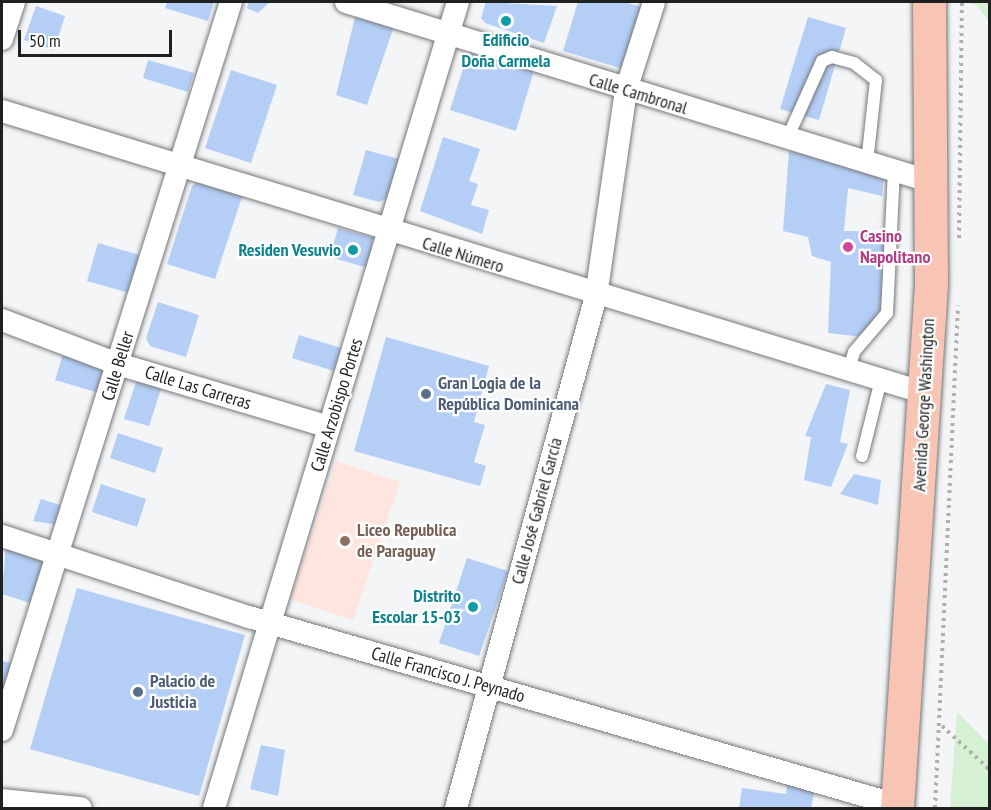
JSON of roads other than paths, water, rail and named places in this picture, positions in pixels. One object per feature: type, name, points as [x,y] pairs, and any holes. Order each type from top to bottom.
[{"type":"main road","name":"Avenida George Washington","points":[[897,807],[925,393],[932,183],[929,2]]},
{"type":"street","points":[[2,39],[14,2]]},
{"type":"street","name":"Calle Beller","points":[[2,730],[61,553],[231,2]]},
{"type":"street","name":"Calle Cambronal","points":[[346,2],[932,183]]},
{"type":"street","name":"Calle Arzobispo Portes","points":[[214,808],[272,623],[458,2]]},
{"type":"street","name":"Calle José Gabriel García","points":[[456,808],[596,296],[626,90],[654,2]]},
{"type":"street","name":"Calle Número","points":[[2,111],[596,296],[925,393]]},
{"type":"street","name":"Calle Las Carreras","points":[[2,320],[118,364],[329,427]]},
{"type":"street","name":"Calle Francisco J. Peynado","points":[[2,536],[61,553],[272,623],[897,807]]},
{"type":"street","points":[[2,800],[81,808]]},
{"type":"lane","points":[[787,139],[822,61],[832,57],[854,63],[876,80],[867,163]]},
{"type":"lane","points":[[848,370],[854,352],[888,313],[894,171]]},
{"type":"lane","points":[[862,456],[881,380]]},
{"type":"place","name":"Edificio Doña Carmela","points":[[506,21]]},
{"type":"place","name":"Casino Napolitano","points":[[848,247]]},
{"type":"place","name":"Residen Vesuvio","points":[[353,250]]},
{"type":"place","name":"Gran Logia de la República Dominicana","points":[[426,394]]},
{"type":"place","name":"Liceo Republica de Paraguay","points":[[345,541]]},
{"type":"place","name":"Distrito Escolar 15-03","points":[[473,607]]},
{"type":"place","name":"Palacio de Justicia","points":[[138,692]]}]
